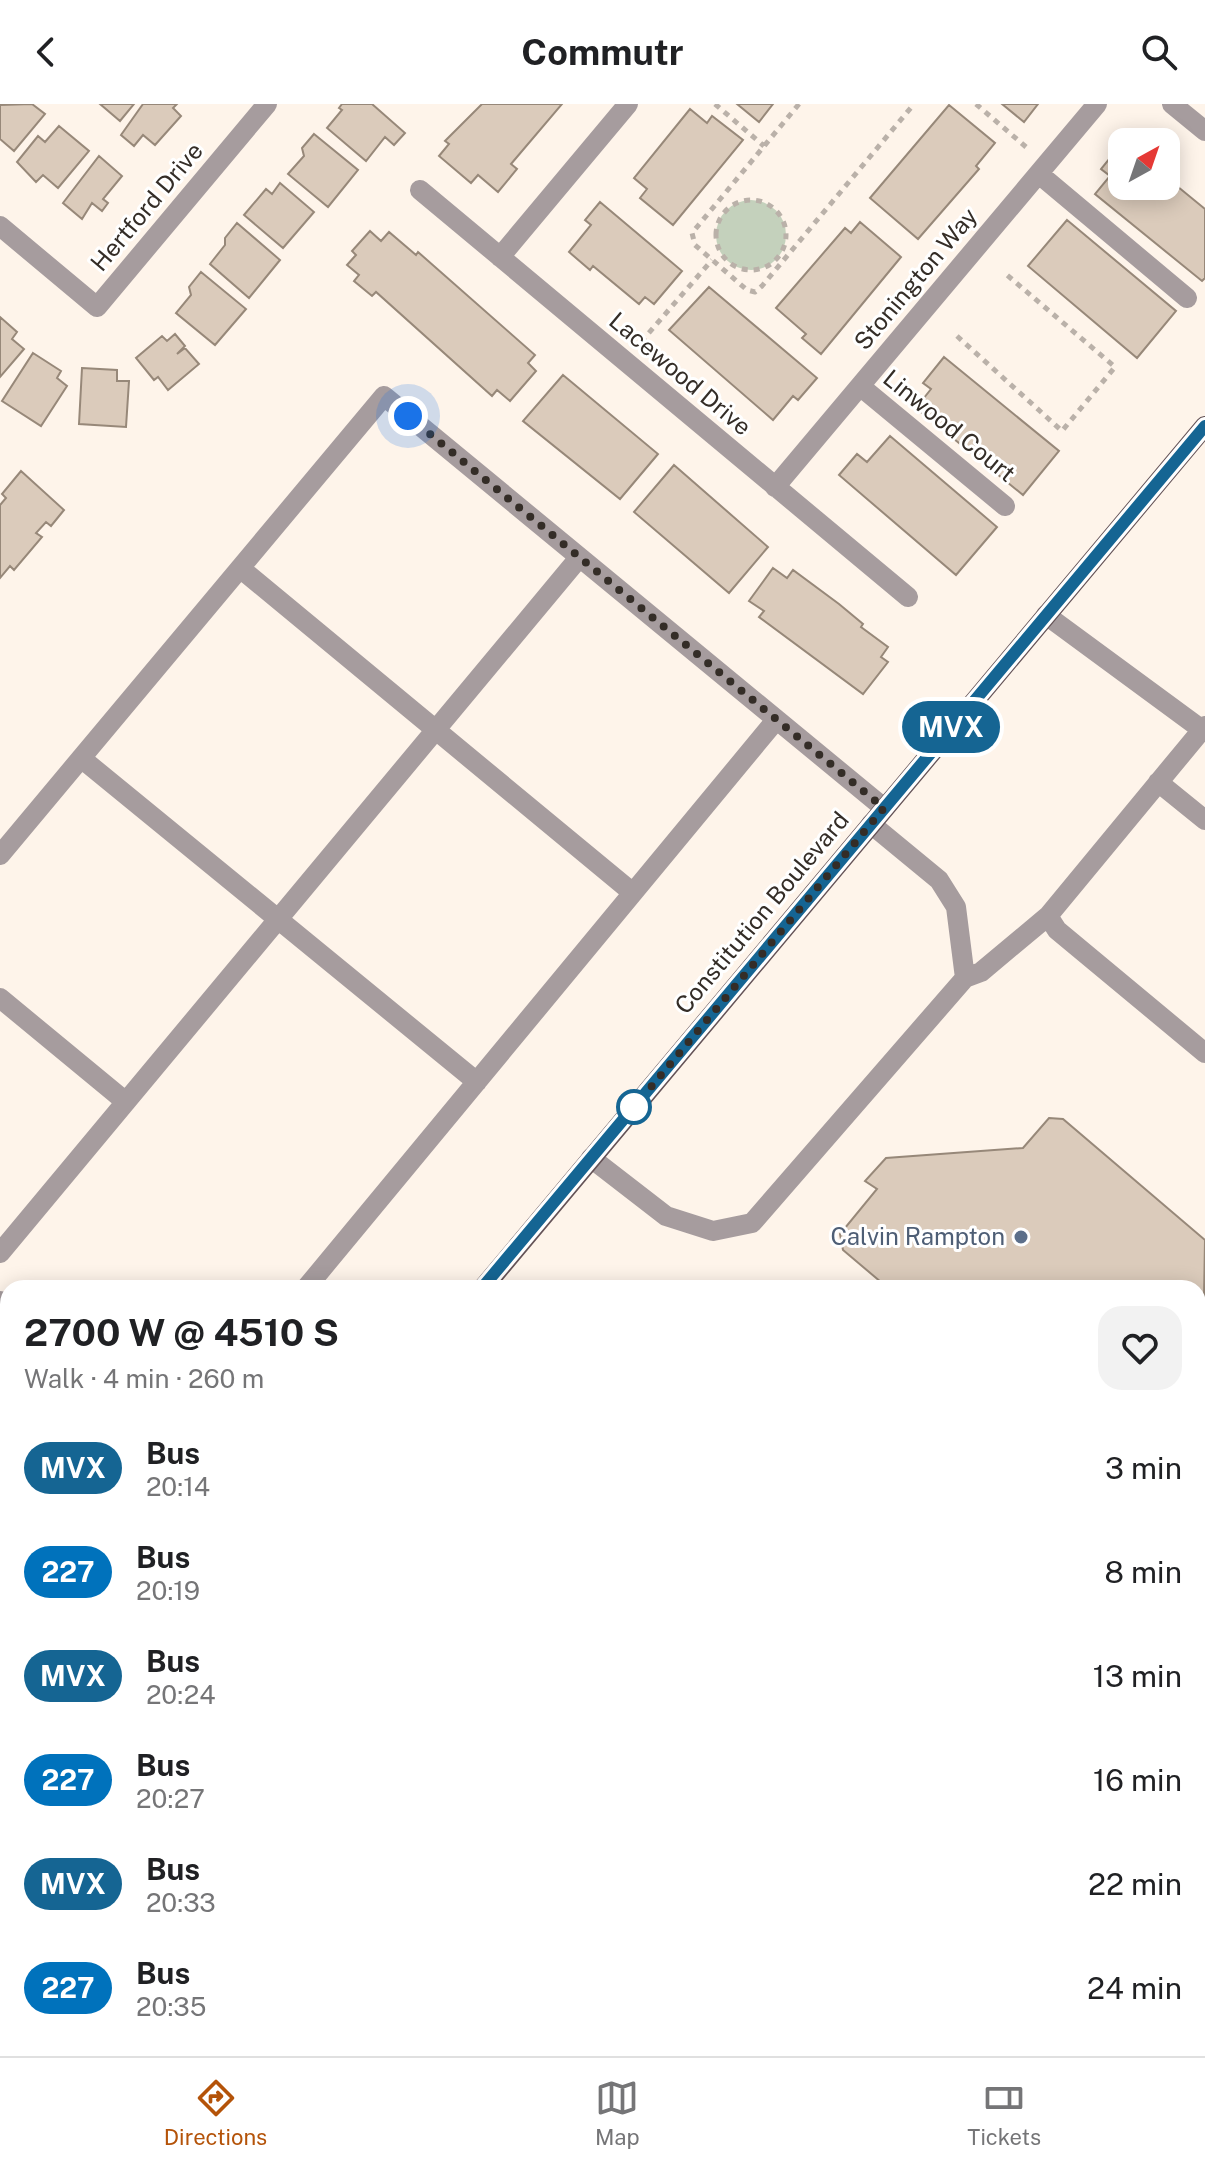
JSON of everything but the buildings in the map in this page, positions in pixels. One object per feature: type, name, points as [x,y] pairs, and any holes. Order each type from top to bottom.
[{"type":"main road","name":"Constitution Boulevard","points":[[490,1280],[1205,426]]},
{"type":"street","name":"Hertford Drive","points":[[0,226],[97,307],[267,104]]},
{"type":"street","points":[[500,257],[628,104]]},
{"type":"street","name":"Stonington Way","points":[[775,487],[1097,104]]},
{"type":"street","points":[[1172,104],[1205,131]]},
{"type":"street","points":[[1039,174],[1187,298]]},
{"type":"street","name":"Lacewood Drive","points":[[420,190],[908,597]]},
{"type":"street","name":"Linwood Court","points":[[860,386],[1005,506]]},
{"type":"street","points":[[0,855],[384,396],[776,720],[877,816],[939,880],[956,907],[965,978]]},
{"type":"street","points":[[0,1253],[578,559]]},
{"type":"street","points":[[240,568],[633,893]]},
{"type":"street","points":[[591,1158],[666,1216],[713,1231],[752,1223],[965,978],[981,972],[1048,916],[1204,729],[1083,646],[1046,615]]},
{"type":"street","points":[[313,1280],[776,720]]},
{"type":"street","points":[[81,758],[477,1082]]},
{"type":"street","points":[[1158,782],[1205,820]]},
{"type":"street","points":[[1048,916],[1057,930],[1205,1053]]},
{"type":"street","points":[[0,998],[126,1102]]},
{"type":"path","points":[[715,104],[764,146]]},
{"type":"path","points":[[799,104],[692,233],[695,245],[747,290],[755,292],[762,286],[914,104]]},
{"type":"path","points":[[976,104],[1026,147]]},
{"type":"path","points":[[753,200],[774,208],[786,228],[786,239],[777,259],[756,270],[733,265],[725,258],[716,236],[723,214],[732,206],[753,200]]},
{"type":"path","points":[[641,342],[712,260]]},
{"type":"path","points":[[957,336],[1062,431],[1115,367],[1007,275]]},
{"type":"green space","points":[[751,200],[770,206],[780,216],[786,235],[780,254],[770,264],[751,270],[732,264],[722,254],[716,235],[722,216],[732,206]]},
{"type":"bus line","name":"MVX","points":[[489,1280],[1205,426]]},
{"type":"place","name":"Calvin Rampton","points":[[1021,1237]]},
{"type":"route","points":[[408,416],[884,808],[631,1111],[634,1107]]}]
